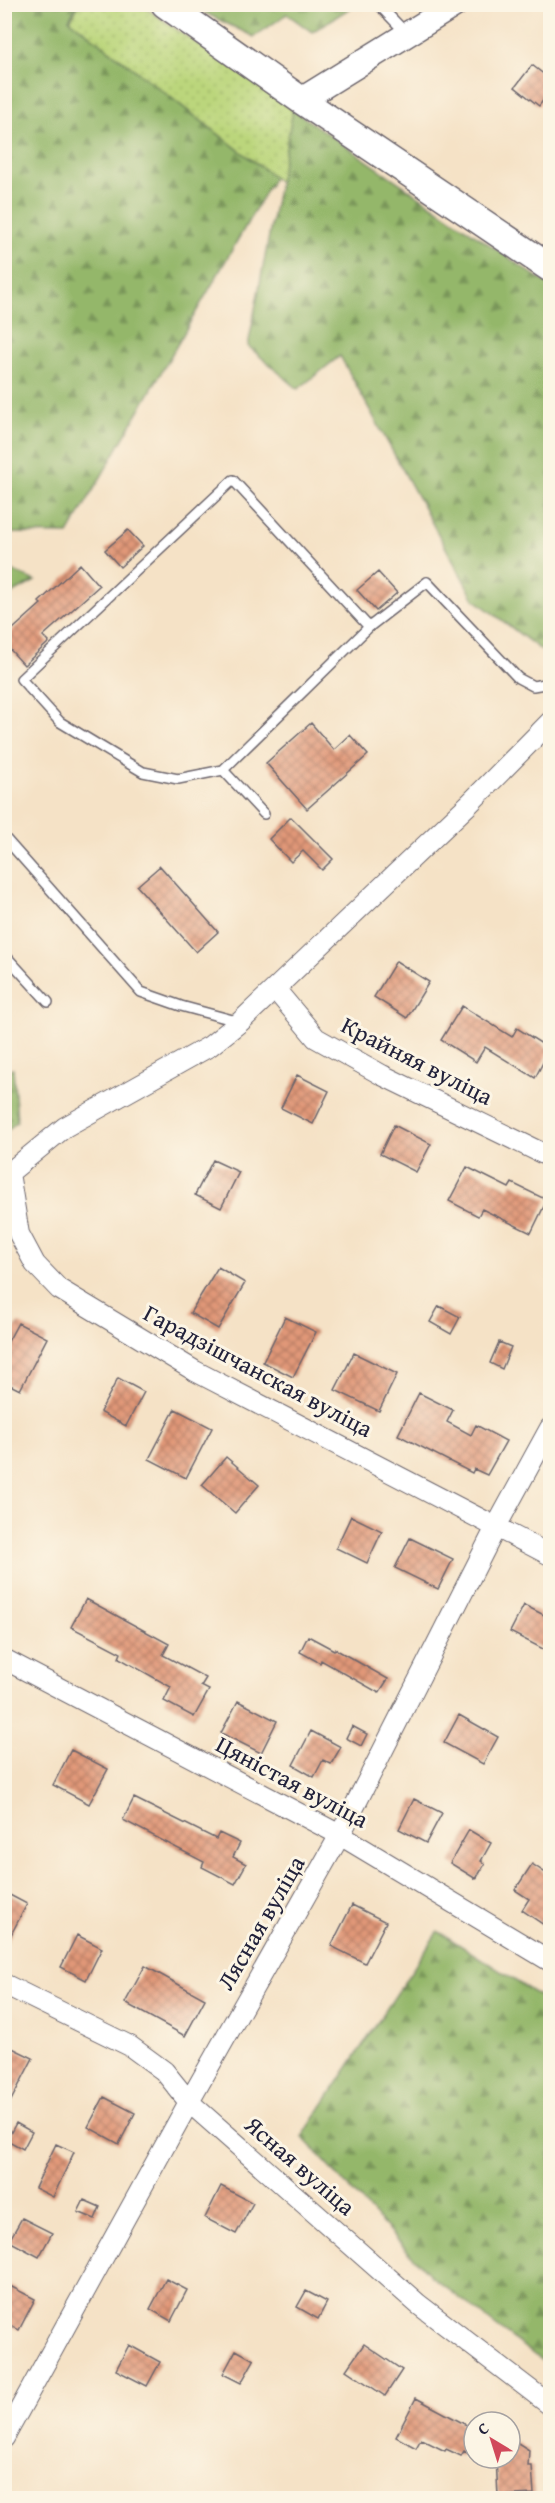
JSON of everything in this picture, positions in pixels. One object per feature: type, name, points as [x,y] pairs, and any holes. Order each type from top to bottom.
[{"type":"main road","points":[[165,4],[301,100],[550,267]]},
{"type":"street","points":[[301,100],[456,4]]},
{"type":"street","points":[[7,1175],[65,1126],[210,1046],[240,1022],[469,804],[550,722]]},
{"type":"street","name":"Крайняя вуліца","points":[[276,989],[316,1038],[382,1075],[550,1157]]},
{"type":"street","name":"Гарадзішчанская вуліца","points":[[7,1175],[19,1234],[35,1264],[59,1289],[195,1371],[550,1555]]},
{"type":"street","name":"Лясная вуліца","points":[[4,2438],[189,2102],[340,1835],[496,1525],[550,1428]]},
{"type":"street","name":"Цяністая вуліца","points":[[4,1659],[340,1835],[550,1961]]},
{"type":"street","name":"Ясная вуліца","points":[[4,1984],[130,2046],[164,2071],[189,2102],[418,2304],[550,2405]]},
{"type":"lane","points":[[378,4],[408,35]]},
{"type":"lane","points":[[369,627],[233,480],[21,679],[60,722],[143,772],[178,779],[224,771],[369,627],[426,582],[518,678],[533,686],[550,684]]},
{"type":"lane","points":[[224,771],[264,814]]},
{"type":"lane","points":[[4,837],[141,992],[240,1022]]},
{"type":"lane","points":[[4,954],[48,1002]]},
{"type":"green space","points":[[5,4],[78,5],[69,19],[274,177],[68,534],[5,533]]},
{"type":"green space","points":[[79,5],[141,5],[295,111],[281,183],[70,20]]},
{"type":"green space","points":[[189,5],[355,5],[312,32],[287,14],[254,37]]},
{"type":"green space","points":[[293,110],[550,286],[550,657],[474,599],[340,356],[298,389],[248,346]]},
{"type":"green space","points":[[5,567],[35,581],[5,598]]},
{"type":"green space","points":[[13,1068],[17,1121],[5,1133],[5,1070]]},
{"type":"green space","points":[[438,1931],[550,2003],[550,2367],[431,2276],[302,2137]]},
{"type":"building","points":[[532,65],[550,79],[550,91],[539,106],[515,87]]},
{"type":"building","points":[[128,530],[143,546],[120,567],[105,550]]},
{"type":"building","points":[[80,564],[99,586],[43,636],[49,642],[24,665],[4,643],[4,637],[41,604],[39,602]]},
{"type":"building","points":[[378,572],[397,593],[376,611],[357,590]]},
{"type":"building","points":[[311,723],[334,750],[350,735],[368,755],[307,809],[266,763]]},
{"type":"building","points":[[291,817],[333,859],[322,870],[303,851],[291,862],[269,839]]},
{"type":"building","points":[[160,866],[218,932],[196,952],[137,886]]},
{"type":"building","points":[[396,961],[429,982],[407,1018],[374,997]]},
{"type":"building","points":[[462,1006],[512,1037],[517,1028],[550,1049],[535,1078],[485,1047],[476,1062],[441,1040]]},
{"type":"building","points":[[297,1075],[329,1091],[313,1124],[281,1108]]},
{"type":"building","points":[[394,1125],[431,1144],[416,1172],[380,1154]]},
{"type":"building","points":[[213,1160],[239,1172],[221,1208],[195,1195]]},
{"type":"building","points":[[467,1167],[509,1188],[512,1183],[547,1200],[531,1233],[482,1209],[478,1216],[449,1201]]},
{"type":"building","points":[[218,1267],[245,1283],[218,1329],[190,1313]]},
{"type":"building","points":[[439,1306],[460,1317],[451,1334],[430,1322]]},
{"type":"building","points":[[285,1317],[316,1332],[293,1377],[263,1362]]},
{"type":"building","points":[[18,1323],[47,1338],[20,1390],[4,1382],[4,1349]]},
{"type":"building","points":[[499,1342],[511,1347],[502,1369],[490,1363]]},
{"type":"building","points":[[354,1353],[397,1374],[379,1411],[335,1390]]},
{"type":"building","points":[[118,1378],[144,1392],[126,1426],[100,1412]]},
{"type":"building","points":[[419,1393],[453,1410],[447,1422],[471,1435],[476,1425],[506,1441],[487,1475],[474,1469],[472,1473],[398,1435]]},
{"type":"building","points":[[175,1409],[212,1428],[186,1478],[149,1459]]},
{"type":"building","points":[[226,1457],[259,1485],[235,1513],[202,1485]]},
{"type":"building","points":[[351,1516],[382,1531],[367,1563],[336,1548]]},
{"type":"building","points":[[410,1538],[453,1559],[438,1589],[395,1568]]},
{"type":"building","points":[[86,1599],[169,1644],[163,1655],[206,1678],[201,1686],[209,1690],[194,1717],[164,1701],[171,1687],[119,1658],[121,1653],[71,1627]]},
{"type":"building","points":[[524,1605],[550,1618],[550,1639],[545,1650],[510,1632]]},
{"type":"building","points":[[308,1636],[388,1679],[379,1693],[321,1660],[320,1663],[300,1652]]},
{"type":"building","points":[[238,1701],[277,1721],[261,1753],[221,1733]]},
{"type":"building","points":[[459,1715],[498,1737],[483,1764],[444,1743]]},
{"type":"building","points":[[352,1726],[367,1734],[361,1746],[346,1738]]},
{"type":"building","points":[[311,1731],[341,1747],[331,1764],[323,1760],[314,1777],[293,1765]]},
{"type":"building","points":[[71,1750],[108,1769],[89,1804],[53,1785]]},
{"type":"building","points":[[134,1798],[216,1839],[219,1833],[240,1843],[233,1857],[246,1864],[235,1884],[202,1867],[204,1862],[123,1820]]},
{"type":"building","points":[[414,1799],[442,1813],[426,1843],[399,1829]]},
{"type":"building","points":[[469,1830],[491,1843],[481,1861],[485,1864],[476,1879],[450,1863]]},
{"type":"building","points":[[532,1864],[550,1876],[550,1929],[522,1910],[529,1899],[515,1890]]},
{"type":"building","points":[[4,1892],[27,1904],[4,1948]]},
{"type":"building","points":[[352,1905],[386,1922],[365,1963],[331,1946]]},
{"type":"building","points":[[77,1935],[102,1948],[86,1980],[61,1967]]},
{"type":"building","points":[[145,1966],[205,1999],[185,2036],[125,2003]]},
{"type":"building","points":[[4,2044],[33,2058],[4,2114]]},
{"type":"building","points":[[104,2097],[135,2113],[119,2144],[88,2127]]},
{"type":"building","points":[[16,2123],[32,2132],[23,2149],[7,2140]]},
{"type":"building","points":[[56,2144],[74,2152],[53,2197],[35,2188]]},
{"type":"building","points":[[221,2186],[253,2203],[236,2234],[205,2218]]},
{"type":"building","points":[[84,2200],[100,2207],[95,2219],[78,2212]]},
{"type":"building","points":[[22,2218],[52,2233],[39,2257],[9,2241]]},
{"type":"building","points":[[166,2279],[187,2290],[171,2321],[150,2309]]},
{"type":"building","points":[[10,2286],[35,2299],[19,2330],[4,2322],[4,2296]]},
{"type":"building","points":[[306,2291],[327,2302],[318,2319],[297,2307]]},
{"type":"building","points":[[364,2344],[402,2370],[385,2396],[346,2370]]},
{"type":"building","points":[[129,2345],[160,2362],[147,2386],[116,2370]]},
{"type":"building","points":[[236,2350],[254,2360],[241,2383],[223,2374]]},
{"type":"building","points":[[416,2398],[462,2423],[462,2454],[461,2456],[446,2449],[445,2451],[421,2439],[416,2448],[396,2437]]},
{"type":"building","points":[[522,2446],[529,2450],[528,2466],[532,2466],[534,2494],[498,2496],[497,2470],[522,2470]]}]
